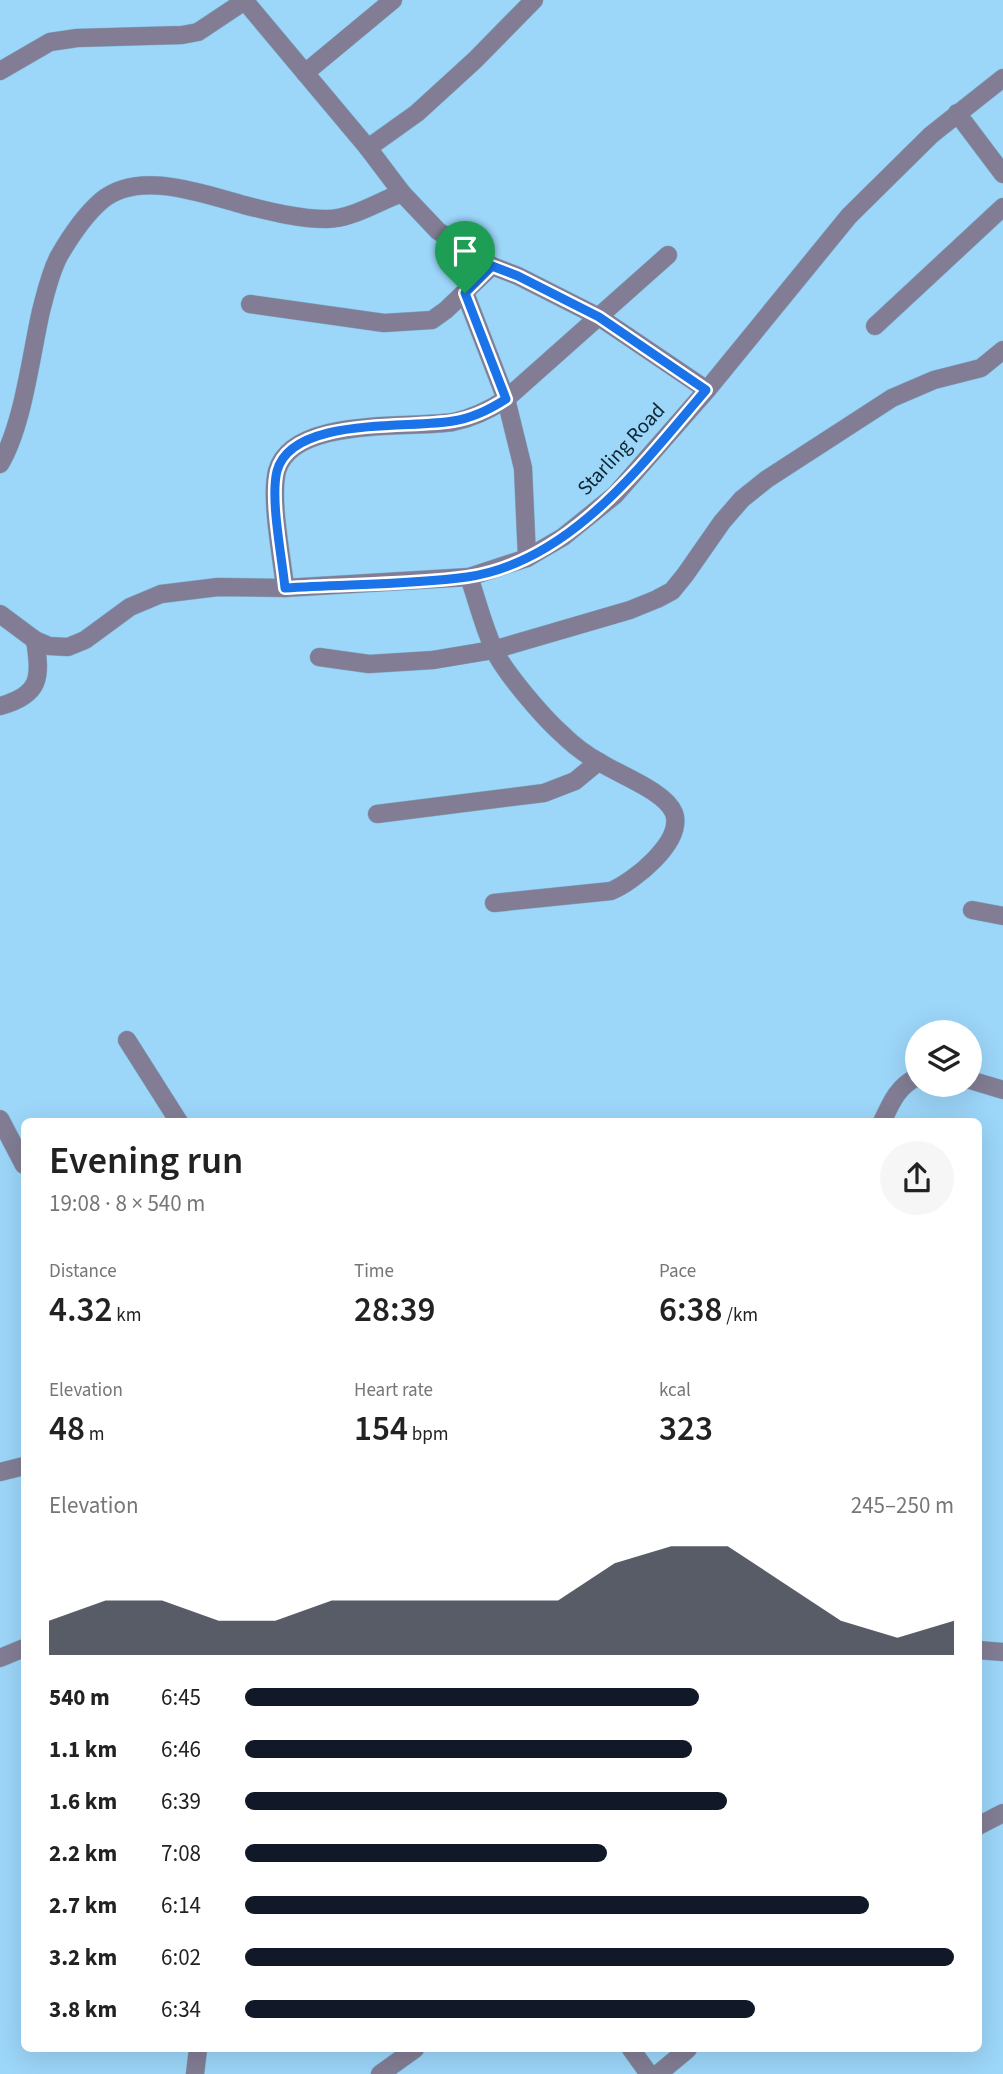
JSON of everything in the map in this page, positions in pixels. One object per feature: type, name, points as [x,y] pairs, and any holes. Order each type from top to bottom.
[{"type":"street","points":[[0,71],[50,43],[77,38],[181,35],[198,32],[245,0],[402,192],[438,231],[492,266],[518,276],[599,317],[706,390]]},
{"type":"street","points":[[305,73],[393,0]]},
{"type":"street","points":[[368,148],[417,113],[475,61],[534,0]]},
{"type":"street","name":"Starling Road","points":[[0,614],[35,640],[49,646],[68,647],[85,640],[130,607],[161,594],[218,587],[285,588],[469,577],[527,558],[563,537],[615,495],[706,390],[849,216],[957,113],[1003,78]]},
{"type":"street","points":[[957,113],[1003,174]]},
{"type":"street","points":[[0,464],[15,430],[51,272],[67,244],[102,200],[133,188],[166,186],[269,211],[328,219],[347,217],[402,192]]},
{"type":"street","points":[[875,326],[1003,207]]},
{"type":"street","points":[[285,588],[276,500],[277,471],[286,453],[302,441],[331,432],[452,422],[479,415],[506,399],[668,255]]},
{"type":"street","points":[[250,304],[384,323],[432,320],[492,266]]},
{"type":"street","points":[[465,293],[506,399],[523,468],[527,558]]},
{"type":"street","points":[[319,657],[369,664],[433,660],[493,650],[629,610],[672,591],[728,514],[742,499],[767,480],[892,398],[934,380],[981,368],[1003,350]]},
{"type":"street","points":[[469,577],[493,650],[525,693],[562,735],[598,762],[663,798],[675,819],[668,843],[625,885],[611,891],[494,903]]},
{"type":"street","points":[[0,706],[14,702],[36,683],[40,669],[35,640]]},
{"type":"street","points":[[377,814],[544,793],[575,781],[598,762]]},
{"type":"street","points":[[972,910],[1003,916]]},
{"type":"street","points":[[127,1040],[176,1118]]},
{"type":"street","points":[[884,1118],[893,1097],[905,1084]]},
{"type":"street","points":[[982,1084],[1003,1090]]},
{"type":"street","points":[[0,1119],[21,1159]]},
{"type":"street","points":[[0,1472],[21,1466]]},
{"type":"street","points":[[0,1658],[21,1649]]},
{"type":"street","points":[[982,1650],[1003,1652]]},
{"type":"street","points":[[982,1824],[1003,1813]]},
{"type":"street","points":[[195,2074],[198,2052]]},
{"type":"street","points":[[380,2074],[411,2052]]},
{"type":"street","points":[[633,2052],[649,2074]]},
{"type":"street","points":[[658,2074],[684,2052]]},
{"type":"route","points":[[492,266],[518,276],[599,317],[706,390],[615,495],[563,537],[527,558],[469,577],[285,588],[276,500],[277,471],[286,453],[302,441],[331,432],[452,422],[479,415],[506,399],[465,293],[492,266]]}]
